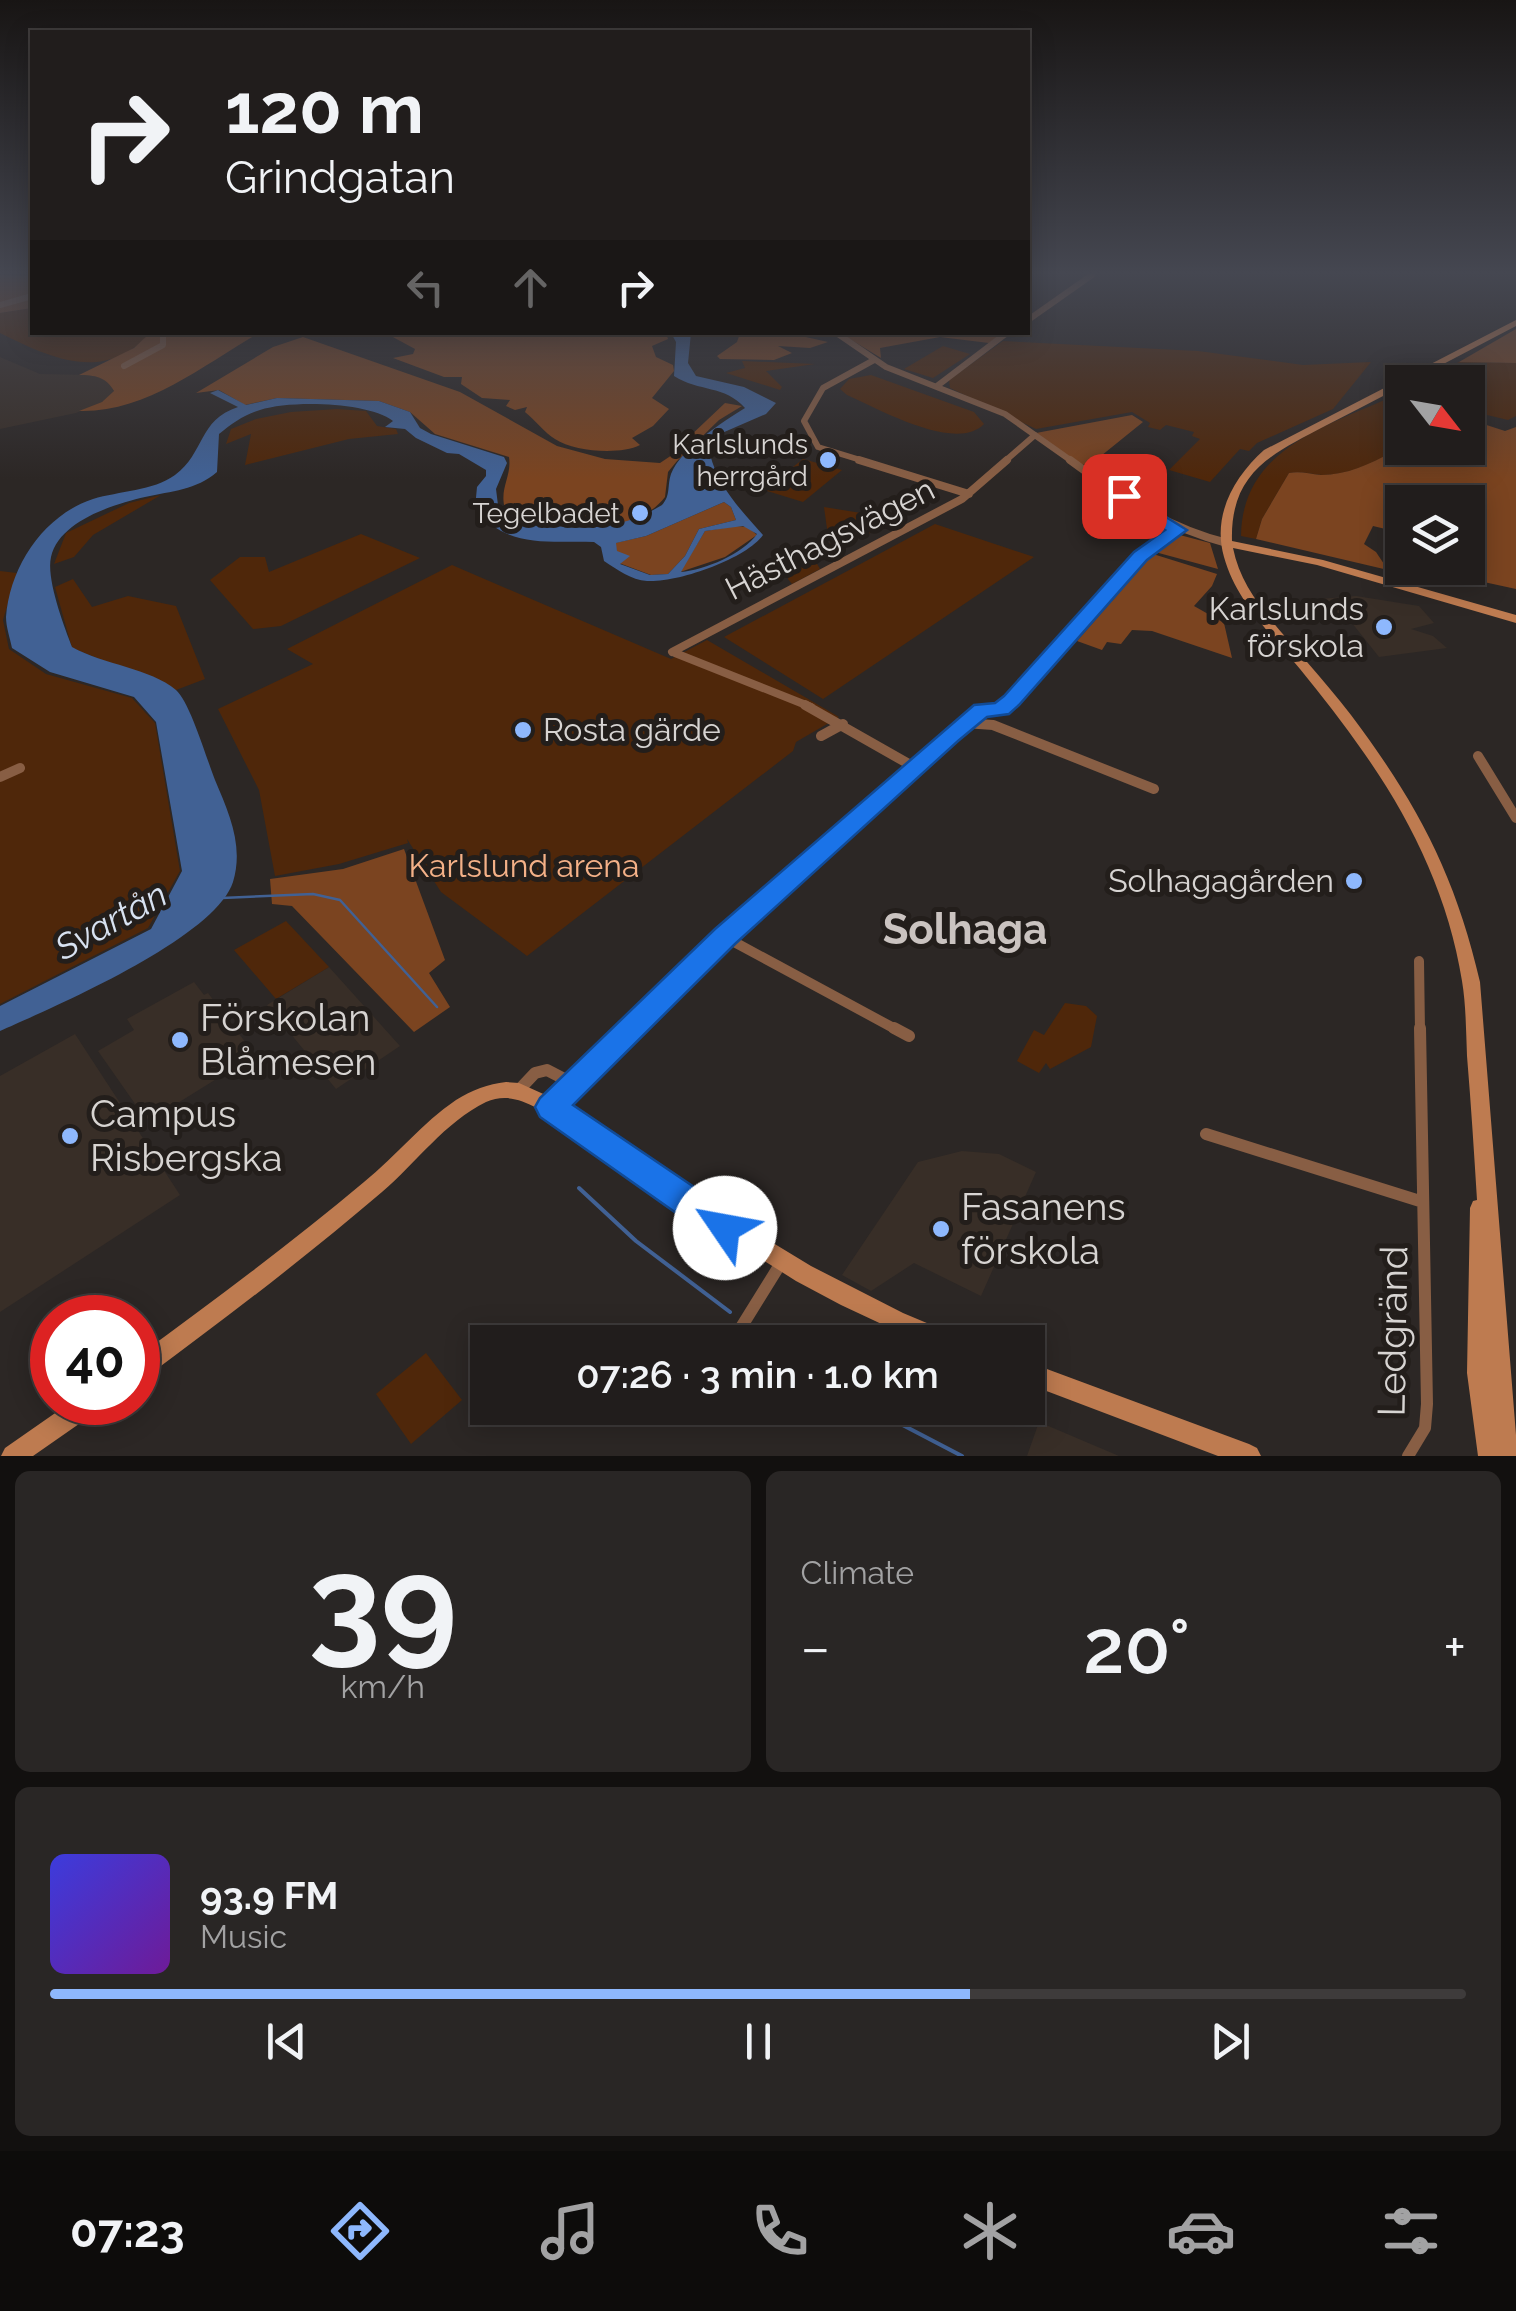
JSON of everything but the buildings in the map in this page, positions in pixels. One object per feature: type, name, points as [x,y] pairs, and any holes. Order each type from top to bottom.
[{"type":"main road","points":[[1476,343],[1288,438],[1262,456],[1240,482],[1230,544],[1246,593],[1362,739],[1405,800],[1428,843],[1465,947],[1471,982],[1506,1456]]},
{"type":"main road","points":[[1230,544],[1319,562],[1516,619]]},
{"type":"main road","points":[[160,1352],[393,1170],[419,1154],[460,1111],[496,1090],[518,1091],[551,1107],[781,1264],[905,1325]]},
{"type":"main road","points":[[1482,1167],[1477,1337],[1490,1456]]},
{"type":"main road","points":[[1045,1380],[1250,1456]]},
{"type":"main road","points":[[20,1453],[59,1425]]},
{"type":"street","points":[[124,366],[163,343]]},
{"type":"street","points":[[856,343],[874,360],[1013,419],[1069,462],[1178,530],[1230,544]]},
{"type":"street","points":[[938,386],[994,343]]},
{"type":"street","points":[[874,360],[822,388],[817,404],[804,421],[818,446],[969,494]]},
{"type":"street","name":"Hästhagsvägen","points":[[843,724],[821,711],[672,652],[969,494],[1035,435]]},
{"type":"street","points":[[1001,710],[1141,556],[1178,530]]},
{"type":"street","points":[[551,1107],[725,937],[965,723],[987,708],[1001,710],[1008,718],[1001,728]]},
{"type":"street","points":[[965,723],[1001,728],[1154,789]]},
{"type":"street","points":[[821,736],[843,724],[916,768]]},
{"type":"street","points":[[1478,756],[1516,818]]},
{"type":"street","points":[[0,777],[20,768]]},
{"type":"street","points":[[725,937],[910,1036]]},
{"type":"street","name":"Ledgränd","points":[[1408,1456],[1425,1428],[1427,1404],[1419,961]]},
{"type":"street","points":[[518,1091],[535,1073],[547,1070],[574,1084]]},
{"type":"street","name":"Ledgränd","points":[[1206,1134],[1423,1202]]},
{"type":"street","points":[[743,1325],[781,1264]]},
{"type":"shaded area","points":[[139,343],[243,343],[151,396],[104,410],[79,411],[102,402],[114,391],[100,378],[79,375]]},
{"type":"shaded area","points":[[320,343],[460,392],[557,446],[605,459],[660,463],[672,455],[675,445],[688,438],[725,403],[742,406],[719,420],[677,461],[668,472],[665,497],[650,511],[611,525],[567,525],[505,509],[509,457],[435,434],[410,412],[379,401],[277,398],[245,405],[219,390],[196,393],[273,347]]},
{"type":"shaded area","points":[[404,343],[659,343],[652,346],[656,357],[673,365],[674,371],[652,398],[669,409],[653,426],[632,438],[640,445],[610,451],[574,447],[555,439],[525,412],[527,407],[515,410],[506,406],[510,400],[482,398],[461,384],[462,377],[444,377],[393,358],[413,354],[415,349]]},
{"type":"shaded area","points":[[736,343],[825,343],[810,348],[778,346],[792,353],[774,360],[717,356]]},
{"type":"shaded area","points":[[856,343],[908,343],[880,348],[881,358]]},
{"type":"shaded area","points":[[1492,343],[1516,343],[1516,363],[1459,362]]},
{"type":"shaded area","points":[[0,357],[40,374],[94,375],[109,382],[114,392],[76,413],[0,429]]},
{"type":"shaded area","points":[[1132,415],[1143,422],[1091,464],[1079,465],[1036,433]]},
{"type":"shaded area","points":[[1485,425],[1505,431],[1516,427],[1516,589],[1485,582],[1485,485],[1385,485],[1385,529],[1373,526],[1364,544],[1376,552],[1385,569],[1256,539],[1262,519],[1289,473],[1331,475],[1385,456],[1385,465],[1485,465]]},
{"type":"shaded area","points":[[724,502],[731,507],[736,520],[699,529],[685,556],[668,574],[651,575],[619,563],[615,543],[646,536]]},
{"type":"shaded area","points":[[748,527],[757,535],[725,557],[680,572],[705,531]]},
{"type":"shaded area","points":[[1176,534],[1210,543],[1218,569],[1155,552]]},
{"type":"shaded area","points":[[1153,554],[1217,574],[1194,606],[1224,623],[1232,658],[1152,631],[1132,630],[1121,644],[1107,642],[1102,650],[1077,641]]},
{"type":"shaded area","name":"Karlslunds förskola","points":[[1356,596],[1419,606],[1434,623],[1411,629],[1433,636],[1447,648],[1379,657],[1348,618],[1337,618],[1320,599]]},
{"type":"shaded area","points":[[404,849],[445,960],[429,973],[450,1007],[414,1032],[292,906],[272,904],[270,879],[343,869]]},
{"type":"shaded area","points":[[329,967],[400,1046],[336,1089],[267,1005]]},
{"type":"shaded area","name":"Förskolan Blåmesen","points":[[194,982],[204,995],[208,993],[255,1055],[152,1119],[145,1118],[98,1051],[134,1030],[127,1019]]},
{"type":"shaded area","name":"Campus Risbergska","points":[[75,1034],[180,1195],[0,1312],[0,1076]]},
{"type":"shaded area","name":"Fasanens förskola","points":[[962,1151],[999,1154],[1036,1172],[981,1296],[914,1263],[871,1291],[842,1275],[918,1162]]},
{"type":"shaded area","points":[[1038,1425],[1045,1425],[1119,1456],[1027,1456]]},
{"type":"green space","points":[[21,343],[139,343],[114,358],[96,362],[77,362]]},
{"type":"green space","points":[[1000,343],[1198,351],[1303,365],[1371,362],[1333,409],[1257,443],[1249,451],[1240,449],[1210,482],[1169,470],[1200,439],[1192,436],[1194,432],[1166,425],[1160,430],[1148,427],[1150,423],[1132,412],[1036,429],[950,388],[949,380]]},
{"type":"green space","points":[[943,346],[970,354],[933,378],[904,369]]},
{"type":"green space","points":[[742,361],[815,364],[766,371],[782,387],[780,390],[726,373],[745,368]]},
{"type":"green space","points":[[1516,363],[1516,416],[1508,420],[1485,416],[1485,365],[1453,365]]},
{"type":"green space","points":[[871,375],[974,412],[984,424],[971,432],[937,431],[897,418],[840,389],[849,379]]},
{"type":"green space","points":[[1385,400],[1385,456],[1341,473],[1289,473],[1262,519],[1256,539],[1241,536],[1245,505],[1257,480],[1274,459],[1321,428]]},
{"type":"green space","points":[[337,409],[366,411],[377,426],[396,429],[398,434],[349,439],[245,465],[251,434],[226,444],[231,429],[256,419]]},
{"type":"green space","points":[[803,459],[842,470],[803,502],[764,490]]},
{"type":"green space","points":[[161,495],[93,535],[74,557],[54,564],[66,533],[129,503]]},
{"type":"green space","points":[[824,507],[892,518],[862,536],[836,538],[828,536]]},
{"type":"green space","points":[[935,524],[1034,557],[823,699],[724,637]]},
{"type":"green space","points":[[361,534],[420,558],[281,626],[253,629],[210,580],[240,557],[265,557],[269,572]]},
{"type":"green space","points":[[822,541],[840,547],[816,562],[820,569],[792,584],[788,579],[790,564]]},
{"type":"green space","name":"Rosta gärde","points":[[452,565],[671,659],[707,640],[839,717],[796,742],[793,751],[527,956],[441,892],[407,839],[408,843],[339,864],[275,876],[259,790],[218,709],[313,664],[287,649]]},
{"type":"green space","points":[[0,571],[17,573],[3,620],[9,649],[46,674],[132,698],[155,723],[180,871],[148,928],[0,1004]]},
{"type":"green space","points":[[73,579],[92,607],[128,596],[176,606],[205,679],[176,690],[72,648],[55,587]]},
{"type":"green space","points":[[286,921],[329,967],[276,999],[234,950]]},
{"type":"green space","points":[[1065,1003],[1086,1006],[1097,1016],[1091,1047],[1050,1069],[1046,1063],[1039,1073],[1017,1061],[1034,1030],[1044,1035]]},
{"type":"green space","points":[[426,1353],[462,1400],[411,1444],[376,1394]]},
{"type":"water","points":[[676,343],[690,343],[688,363],[696,376],[744,387],[776,403],[766,414],[722,433],[710,454],[724,488],[763,535],[742,553],[692,574],[660,581],[641,580],[604,561],[601,547],[594,542],[530,540],[501,531],[475,508],[477,487],[486,470],[459,454],[447,453],[416,438],[405,429],[385,427],[393,421],[381,415],[329,405],[290,405],[249,414],[219,434],[217,472],[209,478],[104,510],[65,533],[56,544],[50,566],[72,647],[153,677],[181,696],[230,817],[236,869],[220,903],[197,926],[130,969],[0,1031],[0,1006],[151,929],[182,871],[156,722],[134,697],[50,672],[12,648],[6,621],[14,579],[45,530],[59,517],[93,499],[146,488],[175,475],[192,457],[208,428],[238,407],[210,393],[218,390],[246,405],[277,398],[379,401],[410,412],[420,428],[431,434],[504,457],[507,463],[496,489],[499,513],[561,527],[622,522],[662,505],[676,464],[704,436],[745,408],[729,396],[674,376]],"holes":[[[724,502],[731,507],[736,520],[699,529],[685,556],[668,574],[650,575],[620,564],[630,556],[617,551],[616,543],[646,536]],[[743,526],[757,534],[733,554],[681,572],[705,531]]]},
{"type":"waterway","points":[[222,898],[313,894],[340,900],[437,1007]]},
{"type":"waterway","points":[[579,1188],[636,1241],[730,1312]]},
{"type":"waterway","points":[[903,1425],[962,1456]]},
{"type":"place","name":"Karlslunds herrgård","points":[[828,460]]},
{"type":"place","name":"Tegelbadet","points":[[640,513]]},
{"type":"place","name":"Karlslunds förskola","points":[[1384,627]]},
{"type":"place","name":"Rosta gärde","points":[[523,730]]},
{"type":"place","name":"Solhagagården","points":[[1354,881]]},
{"type":"place","name":"Förskolan Blåmesen","points":[[180,1040]]},
{"type":"place","name":"Campus Risbergska","points":[[70,1136]]},
{"type":"place","name":"Fasanens förskola","points":[[941,1229]]},
{"type":"district","name":"Solhaga","points":[[965,929]]},
{"type":"route","points":[[725,1228],[551,1107],[725,937],[950,736],[982,710],[1001,710],[1012,700],[1141,556],[1178,530],[1124,496]]},
{"type":"park label","name":"Karlslund arena","points":[[524,866]]},
{"type":"water label","name":"Svartån","points":[[111,921]]}]
